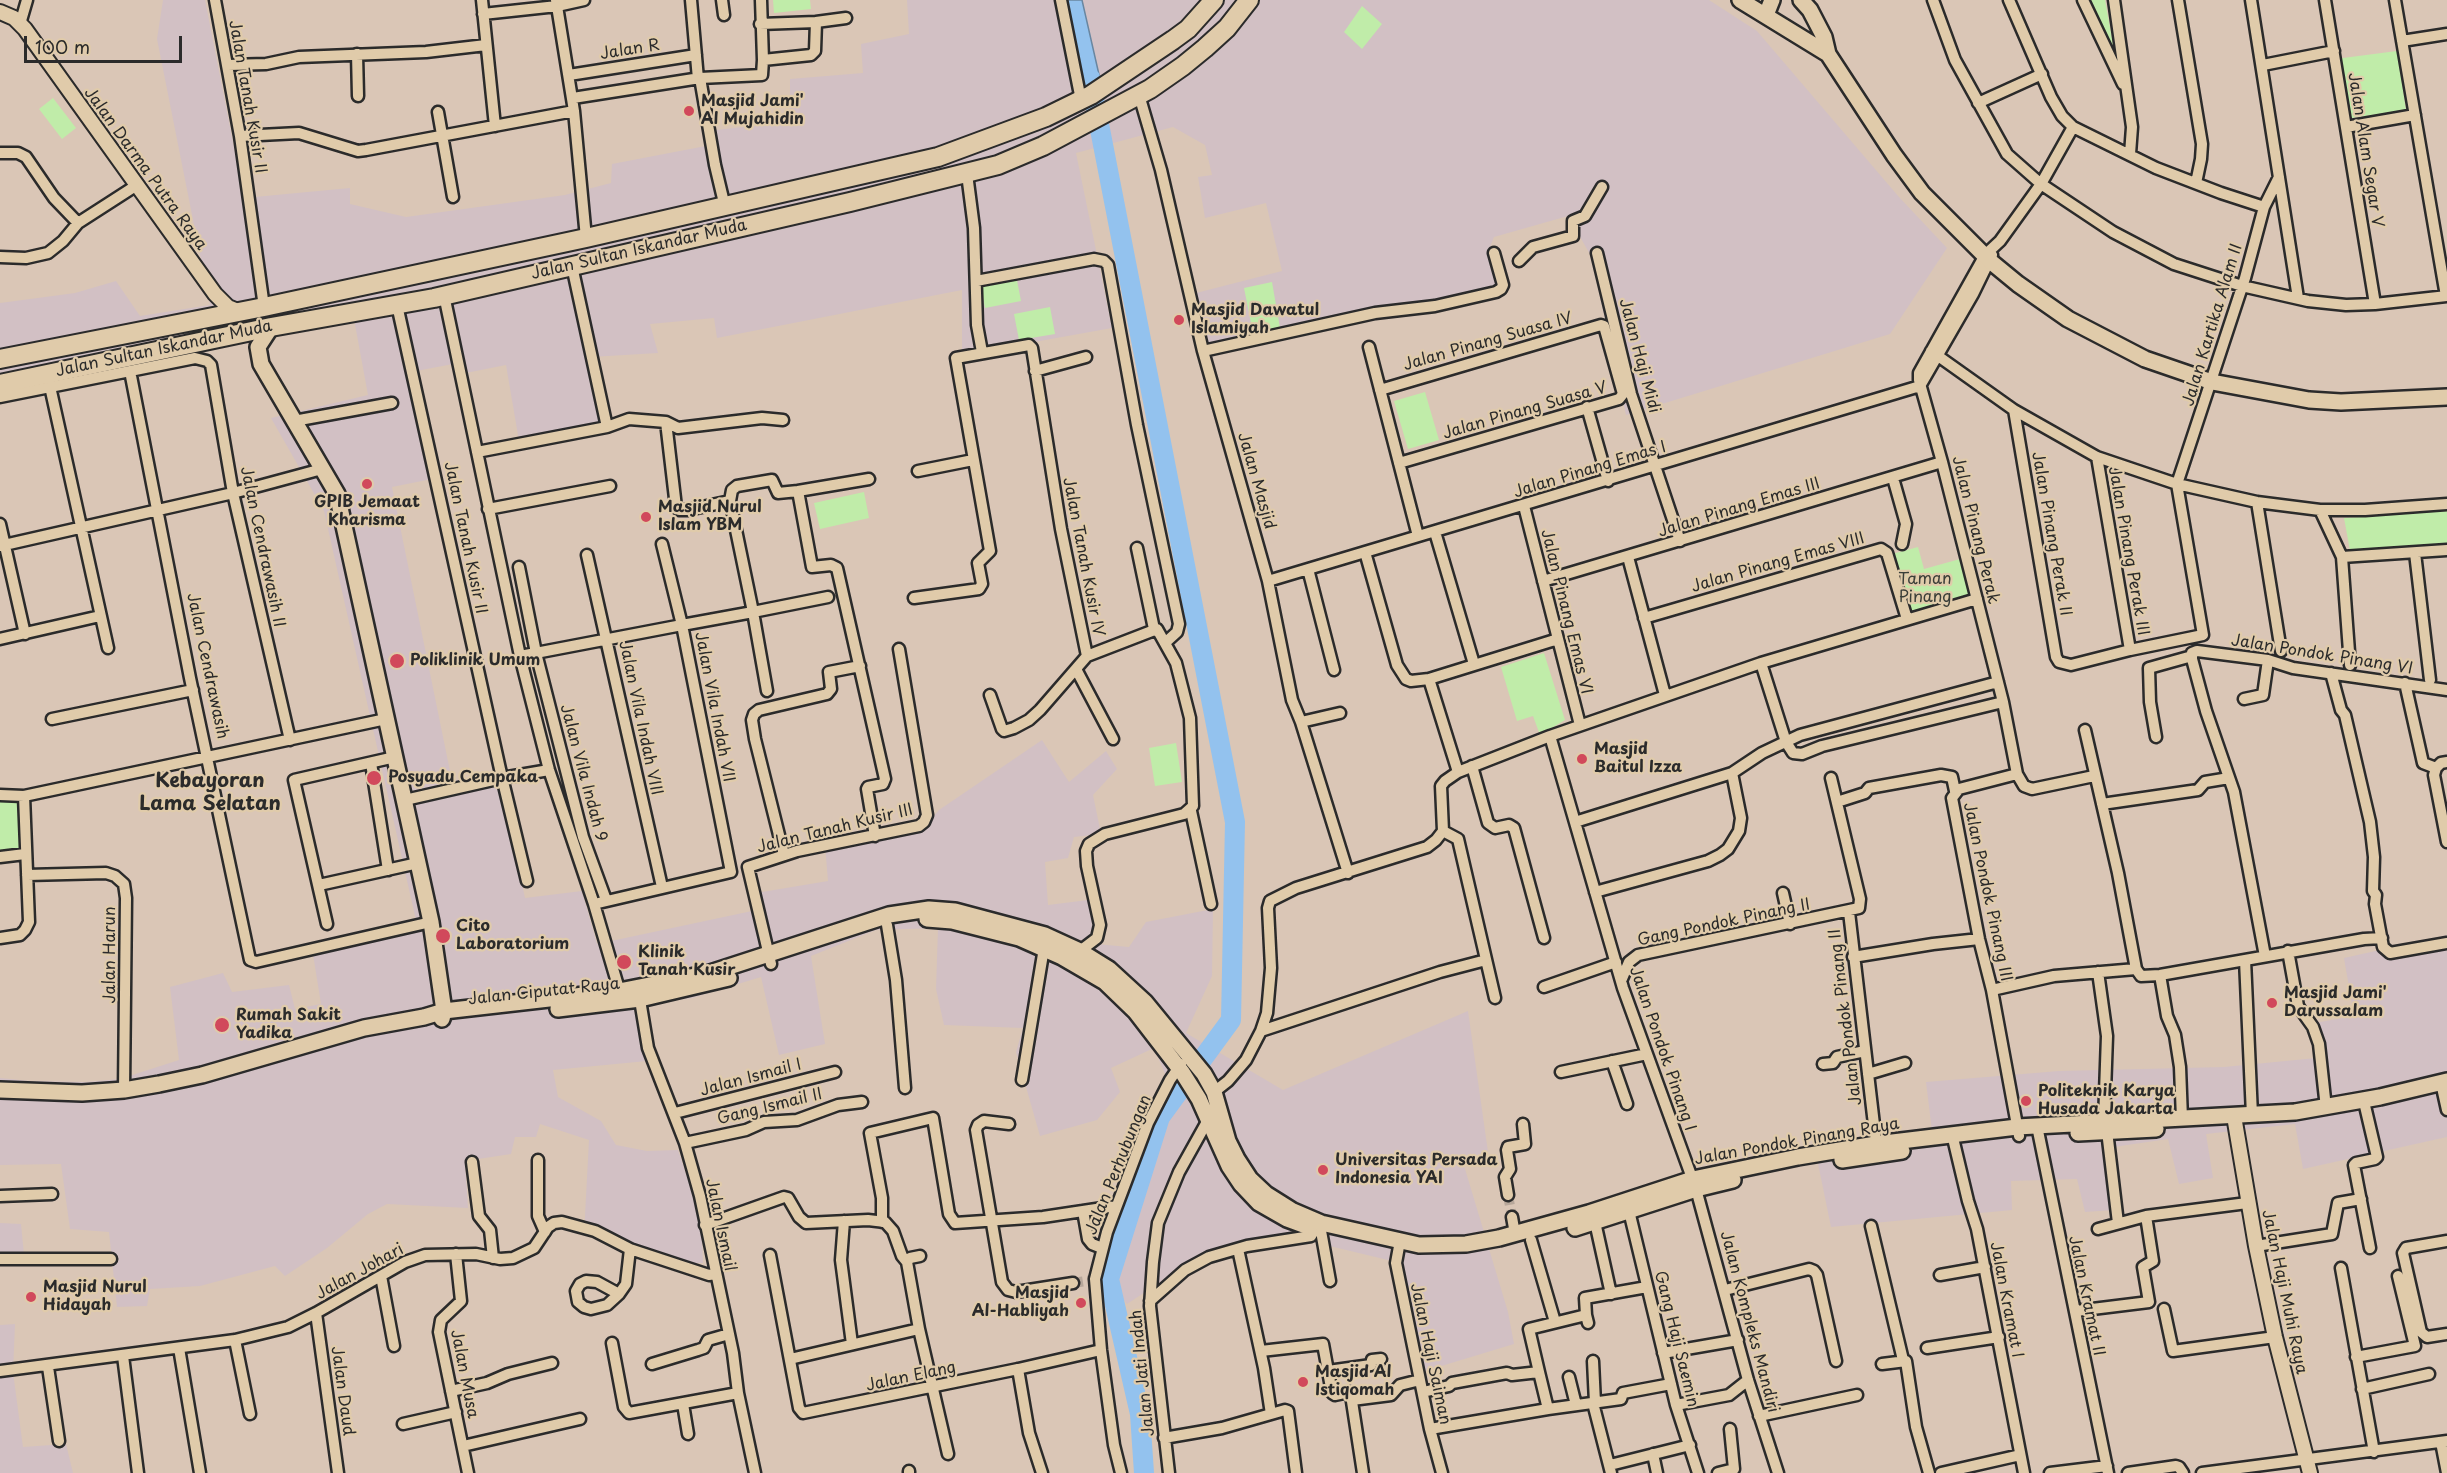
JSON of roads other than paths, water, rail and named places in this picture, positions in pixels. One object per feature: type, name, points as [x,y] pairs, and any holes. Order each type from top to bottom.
[{"type":"highway","name":"Jalan Sultan Iskandar Muda","points":[[0,359],[240,312],[586,238],[938,157],[1025,126],[1086,98],[1112,83],[1188,28],[1214,0]]},
{"type":"highway","name":"Jalan Sultan Iskandar Muda","points":[[0,384],[49,380],[193,350],[271,327],[444,295],[998,165],[1086,124],[1139,95],[1188,62],[1249,0]]},
{"type":"main road","points":[[1740,0],[1828,54]]},
{"type":"main road","points":[[1766,15],[1772,0]]},
{"type":"main road","points":[[1790,31],[1800,27],[1807,20],[1805,5]]},
{"type":"main road","points":[[1805,5],[1824,37],[1828,54],[1905,172],[1922,193],[2018,284],[2068,319],[2145,359],[2211,382],[2309,400],[2370,402],[2447,397]]},
{"type":"main road","points":[[271,327],[261,340],[258,355],[265,372],[337,494],[431,922],[442,1016]]},
{"type":"main road","name":"Jalan Ciputat Raya","points":[[0,1090],[82,1093],[124,1090],[202,1075],[364,1028],[424,1017],[621,997],[710,984],[889,915],[929,909],[955,910],[1000,922],[1045,935],[1080,951],[1109,969],[1131,989],[1190,1055],[1205,1076]]},
{"type":"main road","name":"Jalan Ciputat Raya","points":[[770,959],[887,925],[931,919],[994,930],[1044,948],[1105,982],[1136,1011],[1199,1099]]},
{"type":"main road","points":[[1183,1074],[1205,1076]]},
{"type":"main road","name":"Jalan Pondok Pinang Raya","points":[[1205,1076],[1214,1092],[1228,1141],[1237,1159],[1250,1179],[1266,1194],[1293,1211],[1321,1223],[1437,1255],[1501,1248],[1531,1240],[1629,1211],[1694,1184]]},
{"type":"main road","name":"Jalan Pondok Pinang Raya","points":[[2144,1125],[2182,1119],[2234,1120],[2252,1115],[2326,1108],[2444,1085]]},
{"type":"main road","name":"Jalan Pondok Pinang Raya","points":[[1199,1099],[1229,1166],[1259,1203],[1287,1219],[1318,1230],[1399,1245],[1437,1246],[1467,1244],[1515,1234],[1798,1157],[2037,1130],[2234,1120],[2365,1106],[2444,1085]]},
{"type":"street","points":[[20,24],[27,0]]},
{"type":"street","name":"Jalan Tanah Kusir II","points":[[215,0],[240,136],[264,307]]},
{"type":"street","points":[[482,0],[495,126]]},
{"type":"street","points":[[483,14],[584,0]]},
{"type":"street","points":[[691,0],[699,79],[724,207]]},
{"type":"street","points":[[722,0],[724,15]]},
{"type":"street","points":[[573,98],[699,79],[762,75],[761,0]]},
{"type":"street","points":[[1061,0],[1086,98]]},
{"type":"street","points":[[1933,0],[1952,54],[2007,154],[2041,184],[2140,248],[2174,264],[2242,286],[2346,305],[2447,296],[2395,0]]},
{"type":"street","points":[[2008,0],[2051,97],[2062,116],[2073,127],[2156,168],[2264,207]]},
{"type":"street","points":[[2083,0],[2104,49],[2125,87]]},
{"type":"street","points":[[2114,0],[2132,127],[2130,154]]},
{"type":"street","points":[[2178,0],[2202,144],[2196,183]]},
{"type":"street","points":[[2251,0],[2298,298]]},
{"type":"street","name":"Jalan Alam Segar V","points":[[2325,0],[2375,304]]},
{"type":"street","points":[[556,3],[573,98],[586,238]]},
{"type":"street","name":"Jalan Darma Putra Raya","points":[[0,12],[7,13],[20,24],[215,294],[228,307],[240,312]]},
{"type":"street","points":[[760,24],[816,22],[846,18]]},
{"type":"street","points":[[763,60],[807,57],[814,53],[816,22]]},
{"type":"street","points":[[2402,41],[2447,34]]},
{"type":"street","points":[[228,65],[266,64],[280,60],[357,54],[426,52],[486,45]]},
{"type":"street","points":[[2263,65],[2334,51]]},
{"type":"street","points":[[357,54],[358,96]]},
{"type":"street","name":"Jalan R","points":[[569,75],[696,56]]},
{"type":"street","points":[[1978,103],[2042,74]]},
{"type":"street","name":"Jalan Masjid","points":[[1139,95],[1161,170],[1203,351],[1268,581],[1292,700],[1348,873]]},
{"type":"street","points":[[240,136],[299,133],[358,150],[574,111]]},
{"type":"street","points":[[438,112],[453,197]]},
{"type":"street","points":[[2346,127],[2415,115]]},
{"type":"street","points":[[1920,386],[1919,374],[1935,353],[1989,255],[2041,184],[2073,127]]},
{"type":"street","points":[[0,153],[18,153],[26,157],[54,198],[78,223]]},
{"type":"street","points":[[967,174],[974,228],[978,333],[982,352]]},
{"type":"street","name":"Jalan Kartika Alam II","points":[[2177,484],[2242,286],[2264,207],[2279,177]]},
{"type":"street","points":[[0,257],[26,258],[48,253],[63,241],[78,223],[137,185]]},
{"type":"street","points":[[1519,261],[1533,247],[1573,236],[1573,220],[1585,216],[1602,187]]},
{"type":"street","points":[[1203,351],[1375,313],[1435,306],[1496,292],[1503,285],[1494,253]]},
{"type":"street","name":"Jalan Haji Midi","points":[[1597,253],[1631,394],[1680,541]]},
{"type":"street","points":[[976,281],[1094,259],[1104,261],[1108,265],[1137,425],[1179,624],[1177,632],[1166,642]]},
{"type":"street","points":[[573,266],[607,427]]},
{"type":"street","points":[[207,318],[214,308],[215,294]]},
{"type":"street","name":"Jalan Tanah Kusir II","points":[[444,295],[520,656],[549,770],[594,903],[621,997]]},
{"type":"street","name":"Jalan Tanah Kusir II","points":[[397,305],[527,881]]},
{"type":"street","name":"Jalan Pinang Suasa IV","points":[[1380,390],[1598,325],[1604,326]]},
{"type":"street","name":"Jalan Pinang Suasa V","points":[[1399,463],[1619,399],[1623,394],[1604,326]]},
{"type":"street","name":"Jalan Tanah Kusir IV","points":[[914,598],[979,589],[982,584],[978,563],[990,549],[955,359],[982,352],[1029,345],[1032,348],[1071,584],[1087,656],[1154,629]]},
{"type":"street","points":[[1369,347],[1418,536]]},
{"type":"street","name":"Jalan Cendrawasih II","points":[[193,350],[211,365],[233,493],[290,740]]},
{"type":"street","points":[[1935,353],[2014,410],[2097,457],[2177,484],[2257,502],[2320,510],[2365,510],[2447,504]]},
{"type":"street","points":[[1035,371],[1086,357]]},
{"type":"street","points":[[0,397],[49,380],[130,371],[142,361]]},
{"type":"street","name":"Jalan Cendrawasih","points":[[130,371],[208,756],[386,718]]},
{"type":"street","points":[[49,380],[108,648]]},
{"type":"street","name":"Jalan Pinang Emas I","points":[[1268,581],[1920,386]]},
{"type":"street","name":"Jalan Pinang Perak","points":[[1920,386],[1942,462],[2003,702]]},
{"type":"street","points":[[294,421],[392,403]]},
{"type":"street","points":[[1587,407],[1608,481]]},
{"type":"street","name":"Jalan Pinang Perak II","points":[[2014,410],[2056,657],[2060,662],[2071,665],[2130,650]]},
{"type":"street","name":"Jalan Tanah Kusir II","points":[[477,452],[607,427],[628,419],[666,422],[678,428],[762,418],[783,420]]},
{"type":"street","points":[[666,422],[676,507],[679,510],[688,510],[730,501]]},
{"type":"street","name":"Jalan Pinang Perak III","points":[[2097,457],[2130,650]]},
{"type":"street","points":[[918,471],[973,460]]},
{"type":"street","name":"Jalan Pinang Emas III","points":[[1543,581],[1942,462]]},
{"type":"street","points":[[2,545],[233,493],[322,469]]},
{"type":"street","points":[[1893,478],[1906,524],[1902,544]]},
{"type":"street","points":[[767,691],[730,501],[732,490],[735,487],[770,480],[773,481],[778,493],[869,479]]},
{"type":"street","points":[[2130,650],[2203,635],[2177,484]]},
{"type":"street","points":[[488,508],[610,486]]},
{"type":"street","points":[[798,491],[810,563],[815,568],[831,565],[837,568],[860,666],[885,779],[883,784],[867,789],[875,836]]},
{"type":"street","points":[[2257,502],[2281,651]]},
{"type":"street","name":"Jalan Pinang Emas VI","points":[[1524,506],[1580,725]]},
{"type":"street","points":[[2320,510],[2342,557],[2349,665]]},
{"type":"street","points":[[0,524],[2,545],[25,634]]},
{"type":"street","points":[[1435,532],[1474,664]]},
{"type":"street","points":[[520,656],[682,625],[662,544]]},
{"type":"street","points":[[1137,548],[1154,629],[1160,631],[1176,663],[1190,718],[1194,799],[1191,811],[1211,904]]},
{"type":"street","name":"Jalan Pinang Emas VIII","points":[[1644,618],[1881,549],[1887,552],[1907,619]]},
{"type":"street","points":[[2342,557],[2447,550]]},
{"type":"street","points":[[1365,552],[1397,665],[1406,679],[1411,681],[1429,678],[1558,639]]},
{"type":"street","points":[[2415,553],[2430,680]]},
{"type":"street","name":"Jalan Vila Indah VIII","points":[[587,555],[662,887]]},
{"type":"street","points":[[1629,557],[1665,695]]},
{"type":"street","name":"Jalan Vila Indah 9","points":[[519,567],[536,653],[583,837],[606,900]]},
{"type":"street","points":[[1308,569],[1334,670]]},
{"type":"street","name":"Jalan Vila Indah VII","points":[[662,887],[731,872],[682,625],[828,597]]},
{"type":"street","points":[[1214,1092],[1228,1081],[1246,1060],[1261,1031],[1267,1013],[1270,986],[1268,908],[1270,901],[1296,888],[1427,847],[1443,831],[1442,786],[1458,772],[1580,725],[1761,663],[1977,599]]},
{"type":"street","points":[[0,639],[100,616]]},
{"type":"street","name":"Jalan Tanah Kusir III","points":[[770,959],[745,870],[784,855],[919,826],[927,815],[899,649]]},
{"type":"street","name":"Jalan Pondok Pinang VI","points":[[2157,737],[2150,702],[2149,668],[2197,651],[2268,660],[2293,668],[2447,690]]},
{"type":"street","points":[[2192,654],[2213,731],[2229,778],[2248,860],[2265,956]]},
{"type":"street","points":[[990,695],[1002,729],[1006,730],[1029,720],[1087,656]]},
{"type":"street","points":[[2244,699],[2263,695],[2268,660]]},
{"type":"street","points":[[1761,663],[1788,747],[1802,753],[1822,746],[2003,702],[2017,774],[2024,786],[2032,789],[2094,776]]},
{"type":"street","points":[[784,855],[755,739],[752,720],[754,714],[759,710],[827,694],[831,689],[829,672],[860,666]]},
{"type":"street","points":[[1076,669],[1113,740]]},
{"type":"street","points":[[2331,673],[2341,710],[2345,715],[2370,822],[2374,857],[2373,891],[2376,895],[2375,904],[2385,950],[2390,953],[2447,943]]},
{"type":"street","points":[[1429,678],[1458,772]]},
{"type":"street","points":[[1575,822],[1732,774],[1762,753],[1788,747],[1827,726],[1998,682]]},
{"type":"street","points":[[2406,683],[2423,763],[2436,768]]},
{"type":"street","points":[[52,719],[193,690]]},
{"type":"street","points":[[1301,722],[1340,713]]},
{"type":"street","points":[[2085,730],[2136,969],[2145,977],[2288,951],[2382,938]]},
{"type":"street","name":"Jalan Pondok Pinang I","points":[[1550,736],[1618,971],[1694,1184]]},
{"type":"street","points":[[0,795],[24,796],[208,756],[250,960],[256,962],[431,922]]},
{"type":"street","points":[[327,924],[294,780],[300,776],[395,757]]},
{"type":"street","points":[[2447,762],[2441,763],[2434,775],[2447,842]]},
{"type":"street","points":[[371,763],[388,870]]},
{"type":"street","points":[[1472,766],[1488,822],[1495,828],[1509,825],[1514,828],[1544,938]]},
{"type":"street","points":[[405,800],[549,770]]},
{"type":"street","points":[[1595,892],[1708,861],[1728,849],[1738,831],[1741,818],[1732,774]]},
{"type":"street","name":"Jalan Pondok Pinang III","points":[[2017,774],[1955,791],[1952,798],[1979,939],[1992,990],[2018,1132]]},
{"type":"street","points":[[1837,802],[1865,793],[1869,788],[1941,776],[1952,777],[1955,791]]},
{"type":"street","name":"Jalan Pondok Pinang II","points":[[1831,778],[1861,903],[1859,908],[1848,912],[1877,1149]]},
{"type":"street","points":[[2102,804],[2198,790],[2205,782],[2229,778]]},
{"type":"street","points":[[0,938],[20,935],[29,922],[24,796]]},
{"type":"street","points":[[1080,951],[1097,938],[1100,926],[1087,866],[1086,851],[1089,844],[1105,834],[1191,811]]},
{"type":"street","points":[[1443,831],[1458,839],[1496,998]]},
{"type":"street","points":[[0,857],[26,854]]},
{"type":"street","points":[[319,885],[418,863]]},
{"type":"street","name":"Jalan Harun","points":[[27,875],[106,873],[115,876],[124,884],[126,898],[124,1090]]},
{"type":"street","points":[[594,903],[662,887]]},
{"type":"street","points":[[1783,893],[1790,924]]},
{"type":"street","name":"Gang Pondok Pinang II","points":[[1618,971],[1624,969],[1634,956],[1848,912]]},
{"type":"street","points":[[887,925],[897,980],[905,1088]]},
{"type":"street","points":[[1853,957],[1979,939]]},
{"type":"street","points":[[1022,1080],[1044,948]]},
{"type":"street","points":[[2288,951],[2297,1001],[2313,1027],[2319,1044],[2326,1108]]},
{"type":"street","points":[[1261,1031],[1440,972],[1486,960]]},
{"type":"street","points":[[2245,960],[2252,1067],[2252,1115]]},
{"type":"street","points":[[1992,990],[2054,976],[2136,969]]},
{"type":"street","points":[[1544,987],[1618,971]]},
{"type":"street","points":[[2098,972],[2107,1033],[2106,1126],[2118,1223]]},
{"type":"street","points":[[2160,975],[2165,1008],[2175,1035],[2182,1119]]},
{"type":"street","name":"Jalan Ismail","points":[[639,994],[648,1048],[685,1143],[705,1225],[729,1334],[738,1392],[755,1473]]},
{"type":"street","points":[[1822,1064],[1833,1063],[1837,1057],[1865,1051]]},
{"type":"street","points":[[1561,1072],[1647,1054]]},
{"type":"street","name":"Jalan Perhubungan","points":[[1121,1473],[1114,1445],[1094,1280],[1116,1206],[1148,1123],[1183,1074],[1190,1055]]},
{"type":"street","points":[[1612,1061],[1627,1104]]},
{"type":"street","points":[[1868,1074],[1905,1063]]},
{"type":"street","name":"Jalan Ismail I","points":[[675,1113],[835,1072]]},
{"type":"street","points":[[2444,1085],[2447,1110]]},
{"type":"street","name":"Gang Ismail II","points":[[685,1143],[746,1130],[765,1122],[797,1120],[838,1105],[862,1102]]},
{"type":"street","points":[[2365,1106],[2376,1153],[2375,1159],[2355,1164],[2370,1248]]},
{"type":"street","points":[[882,1222],[882,1198],[870,1133],[933,1118],[949,1214],[955,1223],[1043,1217],[1116,1206]]},
{"type":"street","points":[[1150,1301],[1158,1223],[1179,1172],[1208,1120]]},
{"type":"street","name":"Jalan Haji Muhi Raya","points":[[2234,1120],[2247,1203],[2275,1337],[2308,1467]]},
{"type":"street","points":[[1009,1124],[984,1121],[978,1125],[976,1130],[1000,1276],[1008,1290],[1016,1292],[1073,1283]]},
{"type":"street","points":[[1508,1195],[1505,1177],[1510,1169],[1507,1150],[1508,1147],[1525,1144],[1523,1124]]},
{"type":"street","name":"Jalan Kramat II","points":[[2037,1130],[2107,1469]]},
{"type":"street","name":"Jalan Kramat I","points":[[1953,1139],[1985,1268],[2024,1473]]},
{"type":"street","points":[[538,1160],[538,1216],[545,1232]]},
{"type":"street","points":[[472,1162],[479,1216],[489,1230],[493,1258]]},
{"type":"street","name":"Jalan Kompleks Mandiri","points":[[1694,1184],[1748,1380],[1778,1473]]},
{"type":"street","points":[[0,1196],[52,1194]]},
{"type":"street","points":[[705,1225],[780,1197],[788,1198],[806,1223],[868,1220],[882,1222],[891,1227],[902,1256],[907,1262],[919,1329],[948,1454]]},
{"type":"street","points":[[2256,1246],[2332,1234],[2338,1203],[2361,1199]]},
{"type":"street","points":[[2098,1229],[2146,1216],[2247,1203]]},
{"type":"street","points":[[1083,1211],[1088,1239],[1092,1244],[1102,1248]]},
{"type":"street","name":"Gang Haji Saemin","points":[[1629,1211],[1676,1405],[1698,1473]]},
{"type":"street","points":[[2076,1311],[2149,1302],[2143,1267],[2153,1261],[2146,1216]]},
{"type":"street","points":[[1512,1217],[1515,1234]]},
{"type":"street","points":[[844,1221],[841,1260],[852,1344]]},
{"type":"street","name":"Jalan Johari","points":[[0,1371],[235,1340],[288,1327],[405,1262],[424,1255],[456,1254],[513,1258],[534,1248],[554,1223],[562,1222],[595,1231],[630,1249],[709,1275],[715,1274]]},
{"type":"street","points":[[1595,1222],[1611,1294]]},
{"type":"street","points":[[1871,1226],[1903,1360],[1906,1361],[1916,1427],[1929,1473]]},
{"type":"street","points":[[1318,1230],[1330,1281]]},
{"type":"street","name":"Jalan Jati Indah","points":[[1169,1473],[1150,1301],[1185,1270],[1209,1257],[1238,1249],[1311,1236],[1318,1230]]},
{"type":"street","points":[[1531,1240],[1555,1322]]},
{"type":"street","points":[[2447,1241],[2407,1248],[2403,1253],[2421,1332],[2427,1337],[2447,1334]]},
{"type":"street","name":"Jalan Haji Saiman","points":[[1399,1245],[1396,1263],[1430,1429],[1442,1473]]},
{"type":"street","points":[[619,1294],[626,1284],[630,1249]]},
{"type":"street","points":[[1238,1249],[1261,1352],[1271,1414]]},
{"type":"street","name":"Jalan Musa","points":[[456,1254],[461,1301],[441,1320],[439,1332],[468,1473]]},
{"type":"street","points":[[770,1255],[789,1359],[919,1329]]},
{"type":"street","points":[[907,1262],[910,1258],[920,1256]]},
{"type":"street","points":[[0,1259],[111,1259]]},
{"type":"street","points":[[1940,1275],[1985,1268]]},
{"type":"street","points":[[2341,1268],[2374,1452]]},
{"type":"street","points":[[1725,1290],[1809,1269],[1814,1271],[1817,1275],[1836,1361]]},
{"type":"street","points":[[381,1276],[394,1346]]},
{"type":"street","points":[[2356,1357],[2415,1346],[2398,1276]]},
{"type":"street","points":[[1548,1409],[1529,1329],[1555,1322],[1587,1319],[1585,1298],[1647,1287]]},
{"type":"street","points":[[2164,1309],[2173,1351],[2275,1337]]},
{"type":"street","name":"Jalan Daud","points":[[316,1313],[339,1473]]},
{"type":"street","points":[[652,1364],[704,1348],[708,1340],[729,1334]]},
{"type":"street","points":[[1927,1348],[1999,1336]]},
{"type":"street","points":[[235,1340],[250,1414]]},
{"type":"street","points":[[1663,1353],[1738,1340]]},
{"type":"street","points":[[612,1343],[626,1414],[738,1392]]},
{"type":"street","points":[[1261,1352],[1322,1344],[1333,1394],[1348,1392],[1352,1400],[1364,1473]]},
{"type":"street","points":[[179,1348],[200,1473]]},
{"type":"street","name":"Jalan Elang","points":[[789,1359],[799,1408],[804,1413],[810,1413],[1101,1350]]},
{"type":"street","points":[[123,1356],[138,1473]]},
{"type":"street","points":[[1328,1371],[1371,1365],[1371,1360],[1381,1359]]},
{"type":"street","points":[[1882,1364],[1903,1360]]},
{"type":"street","points":[[1593,1361],[1594,1403],[1610,1469],[1670,1448],[1690,1445]]},
{"type":"street","points":[[451,1391],[495,1381],[508,1374],[552,1363]]},
{"type":"street","points":[[48,1366],[59,1441]]},
{"type":"street","points":[[1018,1369],[1029,1433],[1042,1473]]},
{"type":"street","points":[[1423,1392],[1449,1386],[1452,1383],[1508,1373],[1512,1375],[1539,1372]]},
{"type":"street","points":[[2362,1389],[2429,1374]]},
{"type":"street","points":[[1569,1377],[1576,1405]]},
{"type":"street","points":[[1352,1400],[1391,1395],[1400,1385],[1420,1380]]},
{"type":"street","points":[[1676,1405],[1729,1395],[1748,1380]]},
{"type":"street","points":[[1430,1429],[1621,1399],[1623,1393],[1671,1384]]},
{"type":"street","points":[[1760,1416],[1857,1395]]},
{"type":"street","points":[[682,1404],[688,1434]]},
{"type":"street","points":[[1164,1438],[1222,1428],[1288,1411],[1296,1473]]},
{"type":"street","points":[[403,1424],[456,1412]]},
{"type":"street","points":[[463,1446],[580,1419]]},
{"type":"street","points":[[1718,1473],[1734,1469],[1730,1429]]},
{"type":"street","points":[[2202,1473],[2308,1467],[2374,1452],[2444,1442],[2447,1473]]},
{"type":"street","points":[[1653,1454],[1657,1473]]},
{"type":"street","points":[[1941,1473],[2020,1455]]},
{"type":"street","points":[[2128,1473],[2176,1466],[2183,1473]]},
{"type":"street","points":[[2050,1473],[2107,1469]]},
{"type":"water","points":[[1067,0],[1082,0],[1100,79],[1084,90]]},
{"type":"waterway","points":[[1090,78],[1235,822],[1231,1020],[1160,1117],[1109,1279],[1140,1414],[1144,1473]]},
{"type":"tunnel","points":[[1508,1195],[1512,1217]]},
{"type":"tunnel","points":[[1073,1283],[1092,1280]]},
{"type":"place","name":"Masjid Jami' Al Mujahidin","points":[[689,111]]},
{"type":"place","name":"Masjid Dawatul Islamiyah","points":[[1179,320]]},
{"type":"place","name":"GPIB Jemaat Kharisma","points":[[367,484]]},
{"type":"place","name":"Masjid Nurul Islam YBM","points":[[646,517]]},
{"type":"place","name":"Poliklinik Umum","points":[[397,661]]},
{"type":"place","name":"Masjid Baitul Izza","points":[[1582,759]]},
{"type":"place","name":"Posyadu Cempaka","points":[[374,778]]},
{"type":"place","name":"Cito Laboratorium","points":[[443,936]]},
{"type":"place","name":"Klinik Tanah Kusir","points":[[624,962]]},
{"type":"place","name":"Masjid Jami' Darussalam","points":[[2272,1003]]},
{"type":"place","name":"Rumah Sakit Yadika","points":[[222,1025]]},
{"type":"place","name":"Politeknik Karya Husada Jakarta","points":[[2026,1101]]},
{"type":"place","name":"Universitas Persada Indonesia YAI","points":[[1323,1170]]},
{"type":"place","name":"Masjid Nurul Hidayah","points":[[31,1297]]},
{"type":"place","name":"Masjid Al-Habliyah","points":[[1081,1303]]},
{"type":"place","name":"Masjid Al Istiqomah","points":[[1303,1382]]},
{"type":"district","name":"Kebayoran Lama Selatan","points":[[210,792]]},
{"type":"park label","name":"Taman Pinang","points":[[1925,589]]}]
